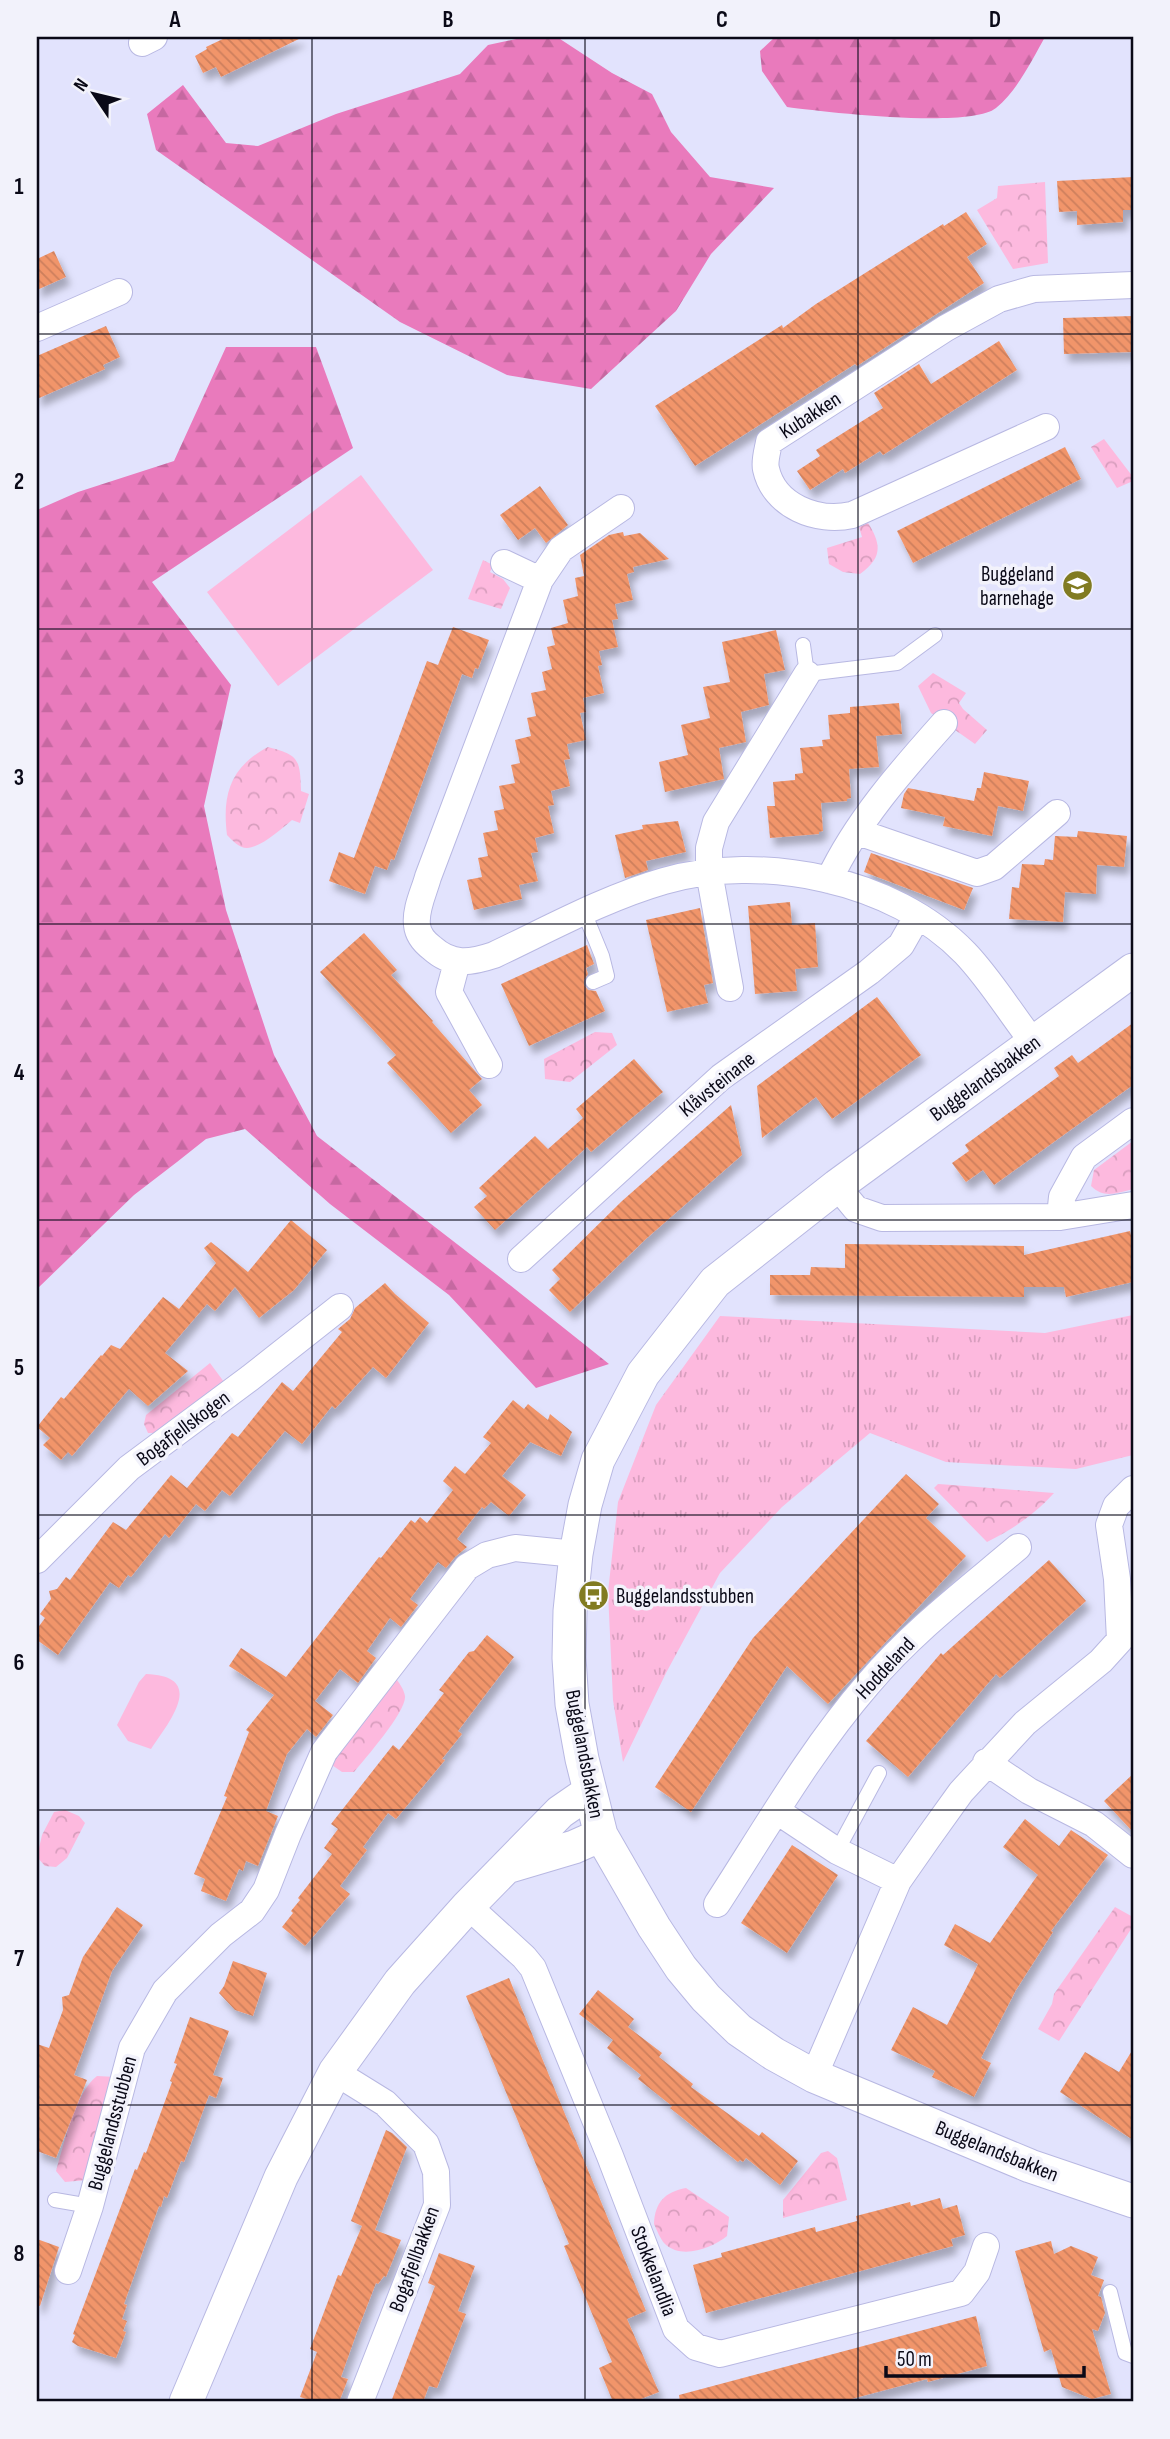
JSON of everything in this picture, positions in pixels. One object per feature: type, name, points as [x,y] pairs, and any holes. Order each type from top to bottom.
[{"type":"street","name":"Kubakken","points":[[1046,427],[852,515],[834,519],[808,513],[778,495],[765,467],[769,442],[946,328],[999,299],[1034,289],[1133,285]]},
{"type":"street","points":[[37,328],[119,292]]},
{"type":"street","points":[[621,508],[561,550],[540,580],[428,877],[417,912],[420,936],[442,957],[457,962],[472,962],[494,955],[629,893],[665,881],[709,872],[788,872],[829,880],[885,898],[948,938],[966,954],[1033,1042]]},
{"type":"street","points":[[504,562],[540,580]]},
{"type":"street","points":[[730,988],[709,872],[709,848],[716,822],[807,674]]},
{"type":"street","points":[[829,880],[840,856],[891,782],[944,723]]},
{"type":"street","points":[[858,832],[977,873],[994,867],[1057,813]]},
{"type":"street","name":"Klåvsteinane","points":[[521,1259],[720,1077],[869,972],[901,945],[917,917]]},
{"type":"street","points":[[457,962],[449,992],[489,1065]]},
{"type":"street","name":"Buggelandsbakken","points":[[1132,2201],[1030,2166],[814,2076],[774,2054],[739,2030],[706,1998],[681,1968],[601,1835],[589,1792],[572,1704],[569,1658],[570,1611],[576,1554],[585,1505],[598,1460],[643,1374],[715,1282],[836,1186],[1133,970]]},
{"type":"street","points":[[1060,1217],[1062,1198],[1084,1157],[1133,1121]]},
{"type":"street","points":[[836,1186],[856,1209],[882,1218],[1060,1217],[1133,1205]]},
{"type":"street","name":"Bogafjellskogen","points":[[37,1560],[129,1468],[340,1307]]},
{"type":"street","points":[[814,2076],[898,1881],[961,1792],[986,1762],[1025,1723],[1101,1661],[1120,1640],[1117,1579],[1109,1525],[1116,1506],[1133,1489]]},
{"type":"street","name":"Hoddeland","points":[[717,1904],[829,1733],[867,1684],[924,1626],[1018,1547]]},
{"type":"street","name":"Buggelandsstubben","points":[[68,2270],[90,2206],[132,2048],[165,1991],[221,1935],[252,1911],[266,1890],[324,1752],[467,1567],[487,1555],[515,1548],[576,1554]]},
{"type":"street","points":[[986,1762],[1029,1791],[1094,1824],[1133,1855]]},
{"type":"street","points":[[186,2402],[281,2177],[335,2072],[400,1982],[468,1906],[560,1812],[589,1792]]},
{"type":"street","points":[[778,1811],[837,1851],[898,1881]]},
{"type":"street","points":[[508,1867],[574,1847],[601,1835]]},
{"type":"street","name":"Stokkelandlia","points":[[468,1906],[524,1956],[533,1968],[610,2156],[676,2329],[696,2347],[720,2354],[961,2293],[977,2272],[986,2246]]},
{"type":"street","name":"Bogafjellbakken","points":[[335,2072],[385,2104],[426,2144],[436,2172],[437,2205],[360,2402]]},
{"type":"lane","points":[[803,645],[807,674],[897,663],[935,635]]},
{"type":"lane","points":[[584,912],[607,976],[593,982]]},
{"type":"lane","points":[[837,1851],[879,1773]]},
{"type":"lane","points":[[55,2200],[90,2206]]},
{"type":"lane","points":[[1110,2292],[1125,2353],[1133,2356]]},
{"type":"green space","points":[[526,37],[557,37],[612,73],[652,94],[671,132],[710,177],[774,188],[711,254],[676,311],[591,389],[507,375],[400,322],[156,150],[147,114],[183,85],[226,143],[258,146],[336,114],[460,74],[488,45]]},
{"type":"green space","points":[[775,37],[1045,37],[1017,84],[996,108],[981,114],[928,118],[787,107],[762,71],[760,51]]},
{"type":"green space","points":[[1045,182],[1048,263],[1013,269],[977,210],[997,198],[998,186]]},
{"type":"green space","points":[[226,347],[316,347],[353,448],[152,582],[231,685],[204,806],[226,910],[274,1055],[317,1136],[609,1364],[536,1388],[449,1295],[330,1204],[245,1129],[206,1139],[134,1195],[37,1289],[37,510],[78,492],[174,461]]},
{"type":"green space","points":[[1104,439],[1133,477],[1133,481],[1117,488],[1091,447]]},
{"type":"green space","points":[[361,475],[433,570],[278,686],[207,592]]},
{"type":"green space","points":[[868,523],[876,538],[878,551],[867,568],[860,574],[843,572],[829,564],[827,548],[862,537],[859,527]]},
{"type":"green space","points":[[483,560],[493,565],[490,572],[503,579],[510,588],[501,609],[468,599]]},
{"type":"green space","points":[[933,673],[966,693],[959,703],[987,730],[975,744],[931,713],[918,686]]},
{"type":"green space","points":[[268,747],[286,753],[296,760],[301,791],[309,794],[300,823],[292,820],[265,841],[244,848],[227,835],[228,795],[237,773],[255,755]]},
{"type":"green space","points":[[595,1032],[612,1033],[617,1045],[570,1082],[545,1079],[544,1059]]},
{"type":"green space","points":[[1133,1141],[1133,1189],[1106,1194],[1091,1186],[1094,1170]]},
{"type":"green space","points":[[1133,1315],[1133,1455],[1076,1469],[946,1462],[870,1433],[782,1507],[720,1573],[666,1673],[623,1762],[613,1700],[608,1592],[618,1502],[656,1405],[720,1316],[1045,1333]]},
{"type":"green space","points":[[210,1363],[224,1382],[158,1433],[148,1433],[144,1424],[146,1415]]},
{"type":"green space","points":[[938,1484],[1054,1493],[1023,1521],[987,1542],[934,1488]]},
{"type":"green space","points":[[146,1674],[165,1677],[175,1683],[179,1691],[179,1702],[174,1713],[151,1749],[128,1741],[117,1725],[139,1682]]},
{"type":"green space","points":[[395,1677],[405,1696],[399,1712],[354,1772],[342,1772],[329,1763]]},
{"type":"green space","points":[[65,1810],[79,1816],[85,1823],[67,1858],[56,1867],[45,1866],[37,1857],[42,1835],[54,1812]]},
{"type":"green space","points":[[1115,1907],[1133,1917],[1133,1926],[1059,2041],[1038,2029],[1052,2004],[1054,1994]]},
{"type":"green space","points":[[97,2076],[116,2077],[87,2180],[65,2182],[56,2171],[67,2134],[82,2094]]},
{"type":"green space","points":[[828,2151],[837,2158],[847,2200],[783,2218],[783,2200],[821,2153]]},
{"type":"green space","points":[[686,2188],[729,2217],[727,2236],[713,2245],[688,2252],[672,2249],[665,2244],[654,2224],[656,2210],[662,2199],[672,2192]]},
{"type":"building","points":[[227,37],[303,37],[221,77],[216,67],[203,73],[195,56],[207,49],[206,47]]},
{"type":"building","points":[[1133,177],[1133,210],[1123,210],[1123,222],[1077,225],[1077,211],[1059,212],[1057,181]]},
{"type":"building","points":[[966,212],[987,244],[967,257],[984,283],[857,366],[855,364],[695,466],[655,406]]},
{"type":"building","points":[[54,251],[66,277],[37,290],[37,259]]},
{"type":"building","points":[[1133,316],[1133,352],[1064,354],[1063,318]]},
{"type":"building","points":[[106,326],[120,357],[103,365],[105,369],[37,399],[37,356]]},
{"type":"building","points":[[999,341],[1017,370],[883,455],[880,451],[845,473],[843,469],[810,490],[797,471],[820,456],[816,450],[883,408],[874,393],[919,364],[931,384]]},
{"type":"building","points":[[1065,447],[1081,479],[913,563],[897,531]]},
{"type":"building","points":[[540,486],[568,525],[546,543],[535,528],[518,540],[500,515]]},
{"type":"building","points":[[623,532],[624,536],[640,533],[669,559],[633,567],[634,572],[627,574],[633,600],[615,604],[618,619],[612,620],[618,647],[599,651],[602,665],[598,666],[604,693],[583,698],[586,712],[580,713],[586,740],[567,744],[570,759],[564,760],[570,786],[551,791],[554,805],[548,806],[554,833],[535,838],[538,852],[531,853],[538,881],[519,885],[522,899],[474,910],[467,880],[482,877],[478,858],[488,856],[483,833],[498,830],[494,811],[504,809],[499,786],[515,783],[511,765],[520,763],[515,740],[531,736],[527,718],[536,716],[531,693],[546,690],[542,672],[552,669],[547,647],[555,645],[551,628],[568,623],[563,600],[578,596],[575,578],[584,576],[580,555],[609,535]]},
{"type":"building","points":[[453,627],[489,640],[472,678],[462,674],[394,860],[391,859],[387,870],[375,866],[365,894],[329,881],[339,852],[354,858],[427,661],[438,665]]},
{"type":"building","points":[[776,630],[785,670],[764,674],[769,705],[741,712],[746,742],[719,748],[724,779],[665,792],[659,762],[688,755],[681,725],[710,718],[703,687],[730,682],[722,642]]},
{"type":"building","points":[[899,703],[902,734],[876,736],[879,767],[849,769],[851,798],[847,801],[821,803],[823,831],[819,834],[770,838],[767,806],[775,806],[773,782],[795,780],[795,774],[803,773],[800,748],[823,746],[822,740],[830,739],[828,715],[850,713],[850,707]]},
{"type":"building","points":[[984,772],[1029,781],[1023,811],[998,806],[992,836],[943,826],[945,817],[901,808],[908,788],[974,801],[977,788],[981,788]]},
{"type":"building","points":[[678,821],[686,852],[646,861],[648,870],[625,878],[615,835],[643,829],[642,825]]},
{"type":"building","points":[[1078,831],[1127,836],[1124,867],[1097,865],[1096,894],[1065,892],[1063,922],[1009,919],[1012,887],[1019,888],[1022,864],[1044,865],[1045,859],[1053,860],[1055,836],[1077,837]]},
{"type":"building","points":[[871,853],[973,888],[964,910],[864,872]]},
{"type":"building","points":[[790,902],[792,925],[815,923],[818,967],[795,969],[797,991],[755,994],[748,906]]},
{"type":"building","points":[[700,908],[713,983],[704,985],[708,1003],[667,1012],[646,920]]},
{"type":"building","points":[[364,933],[397,970],[391,975],[482,1079],[469,1090],[482,1105],[451,1133],[387,1063],[396,1055],[320,972]]},
{"type":"building","points":[[587,945],[594,964],[586,968],[588,974],[584,985],[588,990],[596,991],[605,1011],[529,1046],[501,984]]},
{"type":"building","points":[[877,997],[921,1055],[832,1119],[816,1097],[762,1138],[757,1086]]},
{"type":"building","points":[[1133,1023],[1133,1085],[994,1185],[983,1170],[966,1182],[952,1163],[969,1151],[965,1145],[1059,1076],[1054,1068],[1072,1055],[1078,1063]]},
{"type":"building","points":[[634,1059],[663,1092],[591,1152],[587,1147],[495,1230],[474,1207],[487,1196],[479,1188],[535,1136],[548,1149],[583,1118],[576,1109]]},
{"type":"building","points":[[731,1105],[742,1155],[647,1238],[570,1312],[549,1290],[560,1279],[552,1270],[622,1201]]},
{"type":"building","points":[[291,1220],[327,1250],[294,1290],[259,1318],[235,1287],[215,1311],[207,1304],[165,1353],[188,1371],[148,1406],[129,1389],[72,1456],[68,1452],[61,1460],[43,1445],[50,1438],[37,1427],[61,1397],[64,1399],[111,1345],[120,1349],[163,1297],[179,1309],[216,1263],[204,1248],[211,1242],[248,1272]]},
{"type":"building","points":[[1130,1231],[1133,1245],[1133,1282],[1066,1297],[1064,1287],[1024,1287],[1024,1297],[770,1295],[770,1275],[810,1275],[811,1267],[845,1268],[845,1244],[1024,1246],[1024,1255]]},
{"type":"building","points":[[385,1283],[429,1323],[386,1378],[373,1367],[335,1409],[332,1406],[302,1444],[285,1431],[230,1496],[222,1490],[205,1511],[196,1504],[169,1538],[165,1534],[119,1588],[110,1582],[58,1655],[37,1640],[37,1629],[45,1618],[40,1614],[51,1599],[49,1591],[57,1589],[66,1577],[70,1580],[113,1522],[126,1530],[171,1475],[187,1488],[232,1433],[238,1437],[282,1382],[293,1391],[342,1332],[338,1329],[350,1319],[355,1308]]},
{"type":"building","points":[[513,1400],[524,1409],[528,1404],[548,1420],[550,1414],[572,1432],[561,1456],[530,1442],[502,1476],[526,1495],[509,1516],[491,1502],[484,1509],[482,1507],[457,1539],[467,1547],[446,1568],[438,1562],[410,1599],[418,1605],[401,1627],[390,1618],[367,1651],[376,1658],[358,1683],[340,1669],[315,1701],[333,1715],[316,1737],[307,1729],[287,1754],[266,1811],[278,1816],[258,1866],[246,1861],[243,1871],[239,1869],[226,1901],[201,1891],[205,1879],[194,1874],[227,1797],[224,1796],[249,1732],[246,1730],[274,1695],[229,1666],[241,1648],[286,1677],[411,1520],[415,1523],[420,1517],[427,1523],[453,1490],[443,1481],[455,1466],[465,1474],[491,1443],[483,1437]]},
{"type":"building","points":[[906,1474],[939,1504],[926,1518],[966,1556],[828,1704],[787,1666],[691,1812],[655,1787],[753,1638]]},
{"type":"building","points":[[1049,1560],[1086,1601],[1000,1678],[996,1674],[908,1777],[866,1741],[941,1653],[943,1655]]},
{"type":"building","points":[[487,1635],[514,1657],[458,1731],[462,1734],[442,1759],[445,1760],[396,1819],[388,1813],[363,1847],[367,1850],[340,1886],[350,1894],[305,1946],[282,1927],[293,1913],[291,1911],[300,1900],[298,1898],[332,1854],[324,1848],[338,1829],[331,1824],[393,1745],[399,1750],[444,1693],[439,1690],[469,1652],[474,1651]]},
{"type":"building","points":[[1133,1774],[1133,1832],[1104,1801]]},
{"type":"building","points":[[1025,1819],[1059,1846],[1071,1830],[1108,1855],[1051,1931],[1053,1932],[1016,1990],[981,2058],[991,2063],[974,2097],[932,2077],[935,2071],[891,2050],[913,2007],[947,2025],[973,1975],[978,1964],[944,1945],[955,1924],[990,1943],[1038,1875],[1003,1847]]},
{"type":"building","points":[[792,1845],[838,1875],[787,1953],[741,1923]]},
{"type":"building","points":[[117,1907],[143,1925],[112,1971],[74,2075],[87,2080],[56,2158],[37,2151],[37,2044],[49,2048],[63,2010],[62,1997],[69,1995],[83,1957]]},
{"type":"building","points":[[233,1961],[267,1973],[253,2016],[235,2010],[219,1993]]},
{"type":"building","points":[[509,1978],[646,2311],[627,2319],[659,2392],[633,2402],[613,2402],[599,2368],[612,2362],[564,2246],[569,2244],[466,1996]]},
{"type":"building","points":[[598,1990],[634,2019],[628,2027],[662,2053],[659,2057],[693,2084],[691,2087],[759,2136],[762,2132],[798,2161],[780,2185],[746,2158],[743,2162],[738,2162],[670,2108],[672,2106],[638,2079],[641,2075],[607,2048],[613,2040],[579,2014]]},
{"type":"building","points":[[190,2017],[229,2031],[213,2075],[223,2078],[216,2098],[209,2095],[184,2162],[181,2161],[167,2198],[164,2196],[161,2207],[159,2206],[124,2304],[127,2305],[122,2319],[127,2321],[123,2331],[126,2332],[116,2358],[78,2346],[72,2342],[75,2335],[73,2334],[135,2169],[137,2170],[144,2152],[146,2153],[172,2082],[170,2081],[177,2064],[174,2063]]},
{"type":"building","points":[[1133,2049],[1133,2140],[1060,2092],[1085,2052],[1119,2072]]},
{"type":"building","points":[[386,2130],[407,2147],[375,2230],[401,2240],[386,2277],[376,2283],[357,2332],[341,2377],[348,2379],[339,2402],[316,2402],[300,2397],[317,2352],[310,2349],[338,2275],[341,2276],[362,2226],[351,2221]]},
{"type":"building","points":[[940,2198],[943,2209],[957,2205],[965,2235],[951,2239],[953,2246],[706,2313],[693,2265],[722,2257],[721,2253],[815,2227],[816,2232],[857,2221],[856,2216],[910,2202],[911,2206]]},
{"type":"building","points":[[37,2239],[59,2247],[40,2306],[37,2305]]},
{"type":"building","points":[[1051,2241],[1054,2254],[1071,2246],[1098,2257],[1091,2275],[1104,2280],[1098,2296],[1101,2297],[1105,2313],[1098,2331],[1092,2329],[1111,2394],[1092,2399],[1062,2387],[1051,2349],[1044,2352],[1015,2251]]},
{"type":"building","points":[[439,2253],[475,2266],[458,2311],[466,2314],[437,2388],[429,2386],[423,2402],[391,2402],[435,2286],[428,2283]]},
{"type":"building","points":[[976,2316],[987,2366],[840,2402],[680,2402],[679,2395]]},
{"type":"place","name":"Buggeland barnehage","points":[[1077,586]]},
{"type":"place","name":"Buggelandsstubben","points":[[593,1596]]}]
